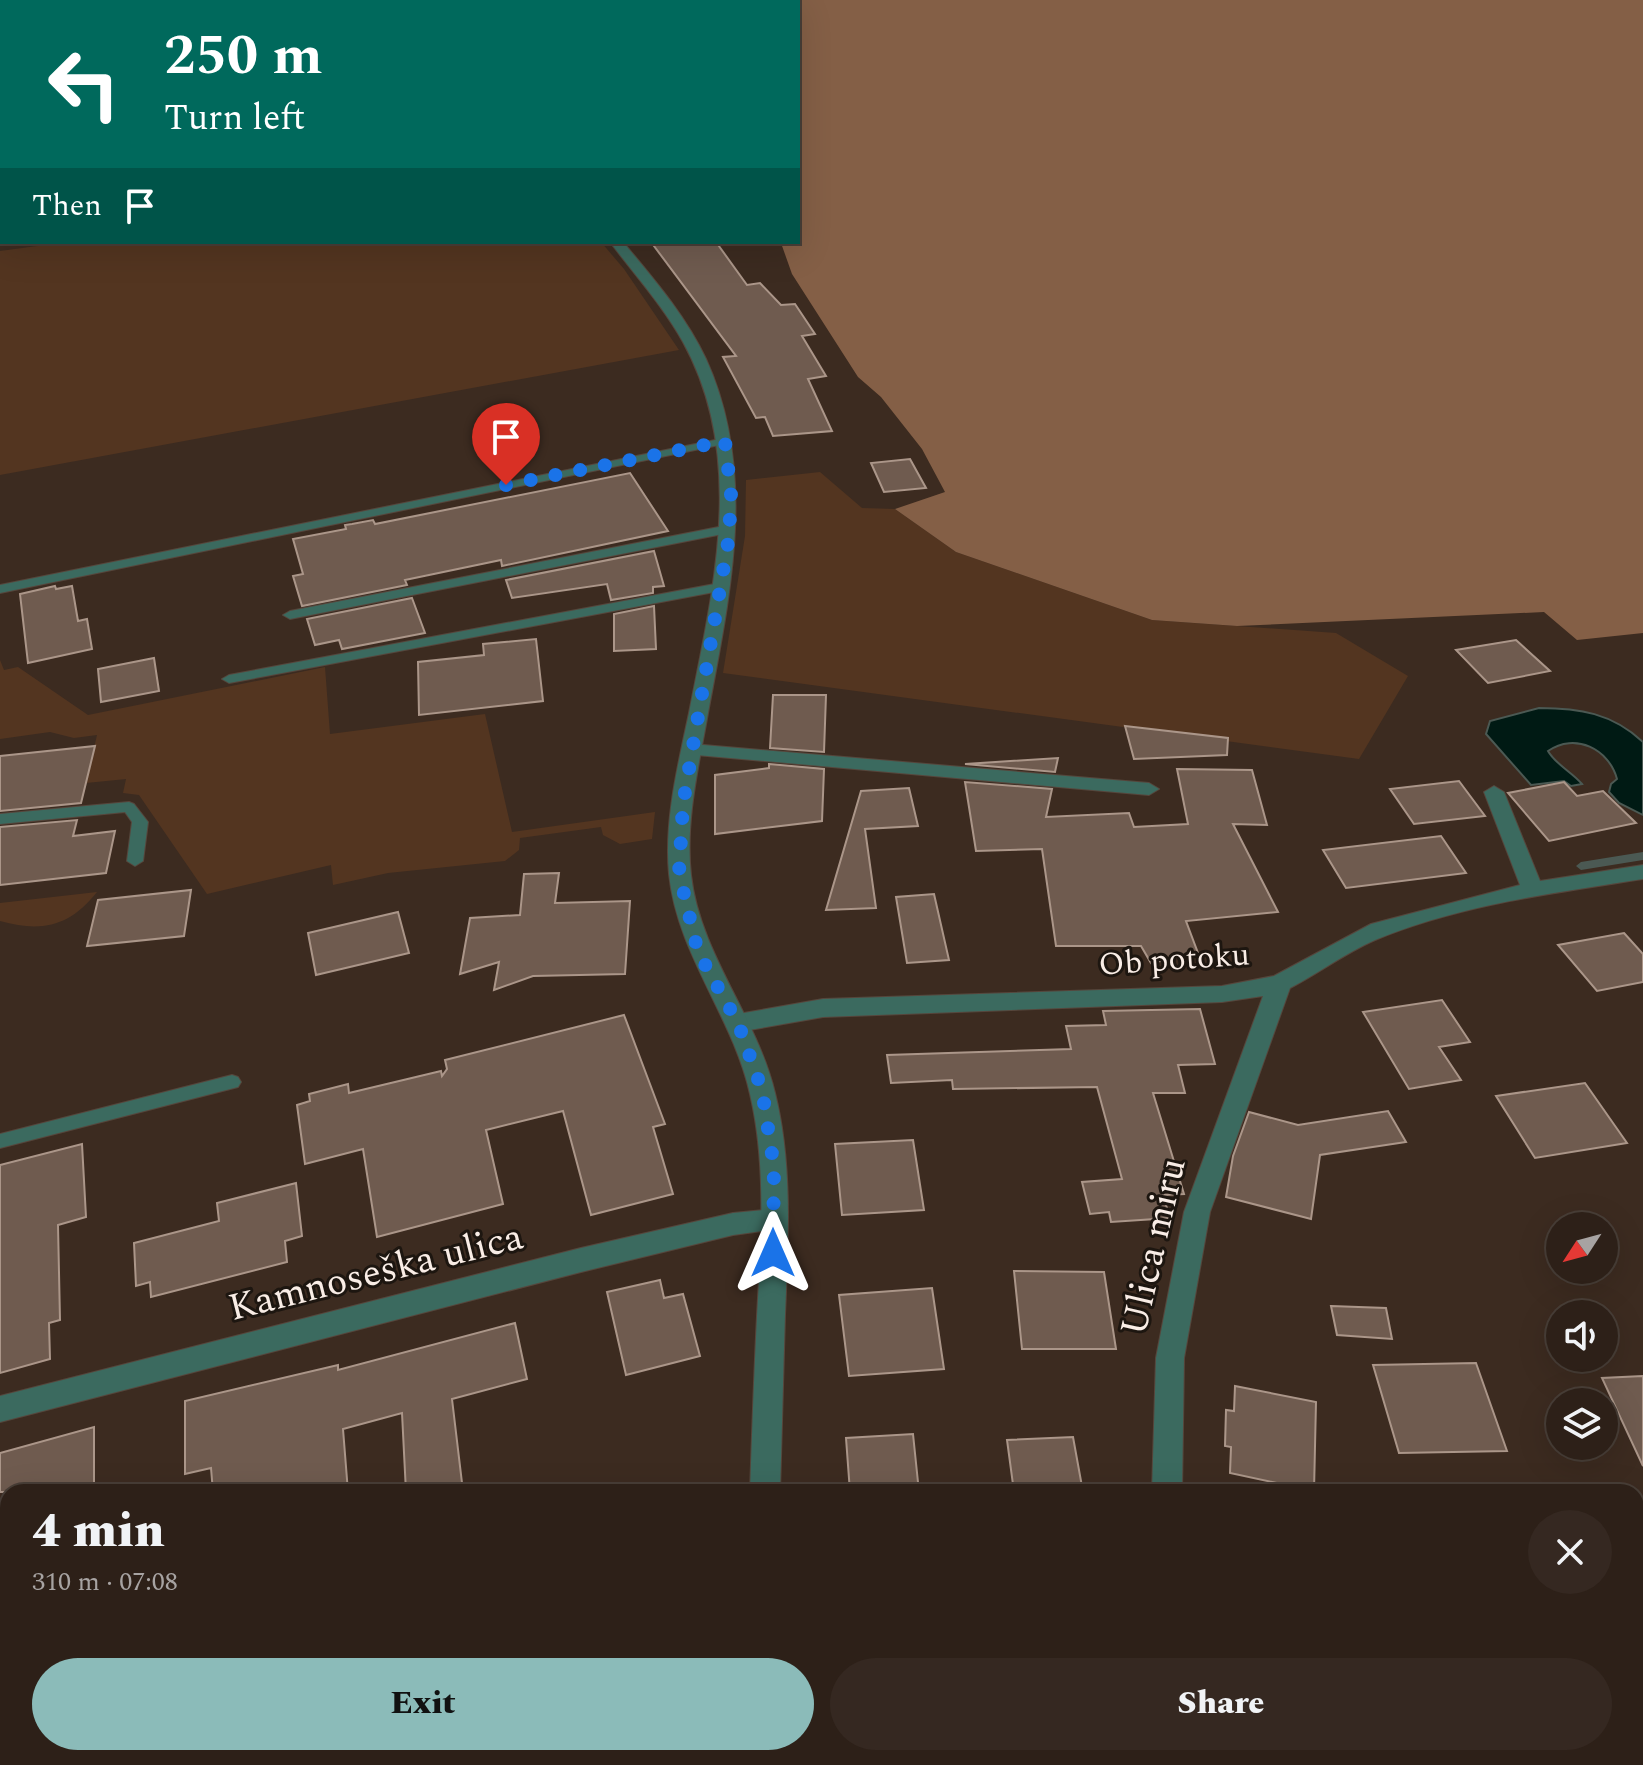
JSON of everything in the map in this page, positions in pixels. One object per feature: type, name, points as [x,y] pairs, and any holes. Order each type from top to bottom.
[{"type":"street","points":[[618,244],[660,296],[692,347],[710,391],[725,441],[731,494],[729,529],[692,750],[680,845],[684,901],[698,952],[738,1023],[762,1090],[770,1134],[773,1220],[765,1484]]},
{"type":"street","points":[[692,750],[1149,789]]},
{"type":"street","points":[[1494,792],[1532,889]]},
{"type":"street","name":"Ob potoku","points":[[738,1023],[823,1008],[1222,994],[1280,983],[1335,949],[1378,930],[1532,889],[1643,872]]},
{"type":"street","name":"Ulica miru","points":[[1167,1484],[1170,1358],[1197,1212],[1280,983]]},
{"type":"street","name":"Kamnoseška ulica","points":[[0,1409],[581,1260],[733,1224],[773,1220]]},
{"type":"lane","points":[[0,589],[725,441]]},
{"type":"lane","points":[[290,615],[729,529]]},
{"type":"lane","points":[[229,679],[720,587]]},
{"type":"lane","points":[[0,819],[129,807],[140,822],[135,861]]},
{"type":"lane","points":[[0,1141],[232,1082]]},
{"type":"shaded area","points":[[800,0],[1643,0],[1643,633],[1577,640],[1544,612],[1237,626],[1152,620],[956,552],[895,509],[945,492],[922,449],[881,397],[858,377],[792,274],[781,244],[800,244]]},
{"type":"shaded area","points":[[52,244],[603,244],[624,269],[679,350],[0,475],[0,251]]},
{"type":"shaded area","points":[[820,472],[862,508],[895,509],[956,552],[1152,620],[1336,633],[1408,676],[1359,759],[723,673],[745,536],[746,480]]},
{"type":"shaded area","points":[[0,660],[4,670],[18,667],[88,715],[325,667],[330,734],[485,714],[512,832],[655,812],[652,839],[620,844],[603,835],[601,827],[520,838],[519,850],[505,861],[388,873],[333,885],[331,865],[207,894],[139,795],[123,793],[126,779],[86,783],[97,735],[74,738],[50,732],[0,739]]},
{"type":"shaded area","points":[[97,892],[76,913],[54,924],[29,926],[0,921],[0,903]]},
{"type":"water","points":[[1539,708],[1568,709],[1607,718],[1643,742],[1643,815],[1619,803],[1609,792],[1611,784],[1617,779],[1607,759],[1580,744],[1569,743],[1548,751],[1582,784],[1571,786],[1564,781],[1531,785],[1486,734],[1490,721]]},
{"type":"building","points":[[652,244],[717,244],[747,285],[760,283],[781,305],[795,304],[815,334],[802,336],[826,376],[808,379],[832,431],[773,436],[765,417],[756,418],[723,357],[736,356]]},
{"type":"building","points":[[910,459],[926,488],[884,492],[871,463]]},
{"type":"building","points":[[630,473],[668,531],[502,566],[501,560],[405,580],[407,585],[302,606],[293,576],[303,574],[293,539],[346,529],[345,525],[373,520],[375,524]]},
{"type":"building","points":[[654,551],[664,586],[653,587],[653,593],[611,600],[607,584],[512,598],[506,580]]},
{"type":"building","points":[[55,586],[56,589],[72,586],[78,621],[87,619],[92,649],[28,663],[20,594]]},
{"type":"building","points":[[412,598],[425,633],[342,649],[339,640],[315,645],[307,619]]},
{"type":"building","points":[[654,606],[656,649],[614,651],[614,614]]},
{"type":"building","points":[[536,639],[543,701],[419,715],[418,662],[484,655],[483,644]]},
{"type":"building","points":[[1516,640],[1550,671],[1488,683],[1456,650]]},
{"type":"building","points":[[154,658],[159,691],[101,702],[98,669]]},
{"type":"building","points":[[773,695],[826,695],[824,752],[770,748]]},
{"type":"building","points":[[1125,726],[1228,738],[1227,755],[1134,759]]},
{"type":"building","points":[[95,746],[81,803],[0,811],[0,756]]},
{"type":"building","points":[[1058,758],[1055,772],[965,764]]},
{"type":"building","points":[[769,764],[824,769],[822,821],[715,834],[715,775],[769,768]]},
{"type":"building","points":[[1177,769],[1252,770],[1267,825],[1233,824],[1278,912],[1186,921],[1198,953],[1151,963],[1141,946],[1056,946],[1042,849],[976,851],[965,782],[1052,789],[1046,817],[1129,813],[1134,827],[1188,824]]},
{"type":"building","points":[[1459,781],[1485,816],[1414,824],[1390,789]]},
{"type":"building","points":[[1564,782],[1577,796],[1603,791],[1636,823],[1549,841],[1508,793]]},
{"type":"building","points":[[909,788],[918,826],[865,829],[876,908],[826,910],[861,791]]},
{"type":"building","points":[[77,820],[73,836],[115,831],[106,873],[0,885],[0,827]]},
{"type":"building","points":[[1441,836],[1466,873],[1346,888],[1323,850]]},
{"type":"building","points":[[559,873],[555,903],[630,901],[625,974],[533,976],[494,990],[499,962],[460,974],[470,918],[520,915],[524,874]]},
{"type":"building","points":[[191,890],[184,936],[87,946],[98,900]]},
{"type":"building","points":[[934,894],[949,960],[907,963],[896,897]]},
{"type":"building","points":[[398,912],[409,953],[316,975],[308,933]]},
{"type":"building","points":[[1624,933],[1643,954],[1643,982],[1597,991],[1558,945]]},
{"type":"building","points":[[1442,1000],[1470,1042],[1439,1047],[1461,1080],[1409,1089],[1363,1012]]},
{"type":"building","points":[[1200,1009],[1215,1064],[1178,1065],[1185,1093],[1153,1093],[1184,1194],[1163,1195],[1170,1218],[1111,1222],[1109,1212],[1090,1214],[1082,1182],[1122,1179],[1097,1087],[953,1089],[952,1080],[891,1083],[887,1055],[1071,1049],[1066,1026],[1106,1025],[1103,1011]]},
{"type":"building","points":[[624,1015],[665,1124],[653,1127],[673,1194],[591,1215],[563,1111],[486,1130],[503,1204],[377,1237],[363,1149],[305,1164],[297,1105],[310,1101],[309,1094],[348,1084],[349,1093],[441,1071],[442,1076],[447,1069],[445,1060]]},
{"type":"building","points":[[1585,1083],[1627,1143],[1535,1158],[1496,1096]]},
{"type":"building","points":[[1388,1111],[1406,1142],[1320,1155],[1311,1219],[1226,1197],[1233,1156],[1249,1112],[1298,1125]]},
{"type":"building","points":[[913,1140],[924,1210],[842,1215],[835,1144]]},
{"type":"building","points":[[82,1144],[86,1217],[58,1225],[60,1320],[49,1323],[50,1359],[0,1373],[0,1165]]},
{"type":"building","points":[[296,1183],[302,1236],[285,1241],[287,1262],[151,1297],[150,1282],[136,1286],[134,1243],[219,1221],[217,1203]]},
{"type":"building","points":[[1014,1271],[1104,1272],[1116,1349],[1022,1349]]},
{"type":"building","points":[[660,1280],[664,1298],[683,1294],[700,1356],[626,1375],[607,1292]]},
{"type":"building","points":[[932,1288],[944,1369],[849,1376],[839,1295]]},
{"type":"building","points":[[1331,1306],[1386,1308],[1392,1339],[1337,1335]]},
{"type":"building","points":[[515,1323],[527,1379],[452,1399],[462,1483],[406,1484],[402,1413],[343,1429],[347,1484],[212,1484],[211,1468],[185,1474],[185,1401],[338,1365],[338,1370]]},
{"type":"building","points":[[1476,1363],[1507,1451],[1399,1453],[1373,1365]]},
{"type":"building","points":[[1643,1376],[1643,1466],[1618,1412],[1618,1388],[1607,1388],[1602,1378]]},
{"type":"building","points":[[1235,1386],[1316,1402],[1314,1484],[1281,1484],[1230,1473],[1231,1447],[1225,1446],[1226,1410],[1234,1411]]},
{"type":"building","points":[[94,1427],[94,1484],[0,1484],[0,1453]]},
{"type":"building","points":[[913,1434],[918,1484],[849,1484],[846,1438]]},
{"type":"building","points":[[1073,1437],[1082,1484],[1013,1484],[1007,1440]]},
{"type":"waterway","points":[[1581,866],[1643,856]]},
{"type":"route","points":[[506,485],[725,441],[731,494],[729,537],[683,804],[679,873],[698,952],[738,1023],[762,1090],[774,1167],[773,1253]]}]
